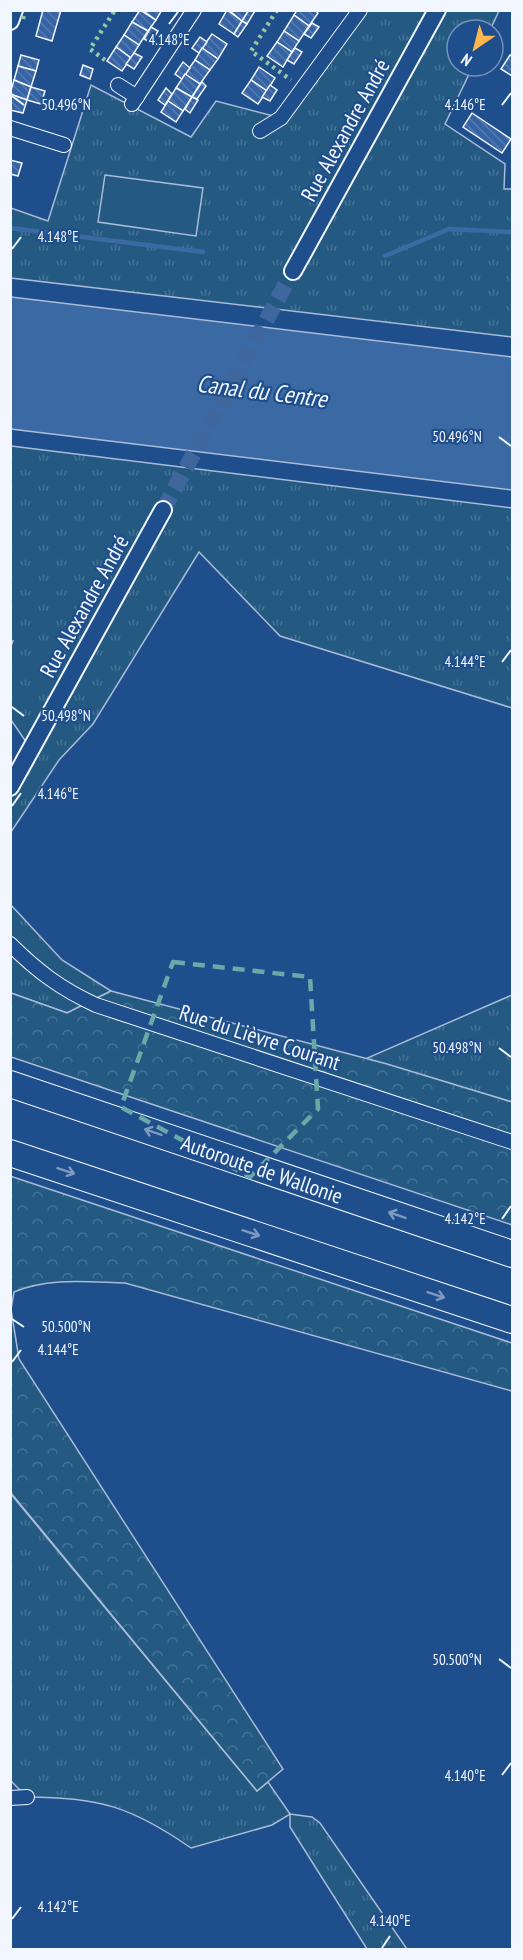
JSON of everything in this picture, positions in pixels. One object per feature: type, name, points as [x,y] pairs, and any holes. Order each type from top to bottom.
[{"type":"highway","name":"Autoroute de Wallonie","points":[[10,1084],[513,1254]]},
{"type":"highway","points":[[10,1153],[513,1320]]},
{"type":"street","points":[[10,21],[14,10]]},
{"type":"street","points":[[118,86],[135,100],[195,10]]},
{"type":"street","points":[[260,131],[281,118],[360,10]]},
{"type":"street","name":"Rue Alexandre André","points":[[293,271],[437,10]]},
{"type":"street","points":[[10,128],[64,145]]},
{"type":"street","name":"Rue Alexandre André","points":[[10,787],[163,510]]},
{"type":"street","name":"Rue du Lièvre Courant","points":[[10,944],[35,970],[52,983],[96,1005],[513,1142]]},
{"type":"street","points":[[10,1798],[27,1797]]},
{"type":"highlighted area","points":[[173,962],[310,977],[318,1109],[250,1177],[121,1107]]},
{"type":"green space","points":[[360,11],[499,11],[496,18],[445,18],[445,78],[467,78],[445,124],[505,164],[504,189],[512,189],[512,337],[11,278],[11,208],[48,221],[91,85],[191,137],[216,101],[281,118]]},
{"type":"green space","points":[[105,175],[203,188],[196,236],[98,222]]},
{"type":"green space","points":[[11,446],[512,508],[512,708],[280,636],[199,552],[93,724],[59,760],[11,832],[11,787],[31,749],[11,720],[10,649],[13,641],[10,640]]},
{"type":"green space","points":[[11,905],[62,960],[111,991],[67,1013],[11,993]]},
{"type":"green space","points":[[111,991],[387,1064],[512,1102],[512,1225],[11,1057],[11,993],[67,1013]]},
{"type":"green space","points":[[512,995],[512,1102],[365,1059]]},
{"type":"green space","points":[[10,1176],[512,1343],[512,1391],[125,1283],[55,1282],[14,1292],[11,1309],[19,1359],[283,1769],[257,1791],[11,1493]]},
{"type":"green space","points":[[10,1493],[257,1791],[268,1782],[290,1814],[272,1825],[191,1848],[151,1823],[114,1807],[75,1799],[27,1797],[11,1781]]},
{"type":"green space","points":[[290,1814],[312,1817],[320,1823],[407,1949],[367,1949],[290,1827]]},
{"type":"water","name":"Canal du Centre","points":[[11,297],[512,357],[512,490],[11,429]]},
{"type":"building","points":[[43,10],[61,10],[52,41],[36,36]]},
{"type":"building","points":[[140,10],[156,20],[148,31],[132,22]]},
{"type":"building","points":[[142,10],[162,10],[156,20]]},
{"type":"building","points":[[227,10],[242,21],[234,34],[219,24]]},
{"type":"building","points":[[229,10],[249,10],[242,21]]},
{"type":"building","points":[[249,10],[255,11],[247,24],[242,21]]},
{"type":"building","points":[[297,10],[315,10],[318,13],[309,26],[294,15]]},
{"type":"building","points":[[294,15],[309,26],[299,41],[284,31]]},
{"type":"building","points":[[242,21],[247,24],[238,37],[234,34]]},
{"type":"building","points":[[132,22],[148,31],[139,45],[124,35]]},
{"type":"building","points":[[312,23],[319,27],[311,38],[304,34]]},
{"type":"building","points":[[151,27],[158,31],[151,43],[144,39]]},
{"type":"building","points":[[284,31],[299,41],[292,52],[277,42]]},
{"type":"building","points":[[212,34],[227,44],[218,59],[202,48]]},
{"type":"building","points":[[124,35],[139,45],[131,58],[116,47]]},
{"type":"building","points":[[200,37],[207,42],[199,53],[192,48]]},
{"type":"building","points":[[277,42],[292,52],[283,67],[267,56]]},
{"type":"building","points":[[116,47],[131,58],[122,71],[107,61]]},
{"type":"building","points":[[202,48],[218,59],[210,70],[195,60]]},
{"type":"building","points":[[295,48],[302,52],[294,64],[287,60]]},
{"type":"building","points":[[134,53],[142,57],[134,69],[126,64]]},
{"type":"building","points":[[21,55],[39,60],[36,71],[18,66]]},
{"type":"building","points":[[510,55],[512,56],[512,76],[505,72],[505,63]]},
{"type":"building","points":[[195,60],[210,70],[200,84],[185,74]]},
{"type":"building","points":[[183,62],[190,68],[182,79],[175,74]]},
{"type":"building","points":[[83,65],[93,69],[90,79],[80,75]]},
{"type":"building","points":[[18,66],[36,71],[31,87],[14,80]]},
{"type":"building","points":[[259,67],[275,78],[267,91],[251,80]]},
{"type":"building","points":[[185,74],[200,84],[192,97],[176,88]]},
{"type":"building","points":[[14,80],[31,87],[27,100],[10,94]]},
{"type":"building","points":[[251,80],[267,91],[258,104],[242,93]]},
{"type":"building","points":[[202,82],[206,86],[197,99],[192,97]]},
{"type":"building","points":[[270,85],[277,90],[270,101],[262,97]]},
{"type":"building","points":[[31,87],[45,91],[41,104],[27,100]]},
{"type":"building","points":[[166,88],[172,94],[165,105],[158,100]]},
{"type":"building","points":[[176,88],[192,97],[183,111],[168,101]]},
{"type":"building","points":[[10,94],[27,100],[23,113],[10,110]]},
{"type":"building","points":[[192,97],[198,100],[190,113],[185,109]]},
{"type":"building","points":[[168,101],[183,111],[176,122],[161,112]]},
{"type":"building","points":[[472,113],[511,139],[502,153],[463,127]]},
{"type":"building","points":[[10,160],[22,163],[18,176],[10,174]]},
{"type":"waterway","points":[[10,228],[203,252]]},
{"type":"waterway","points":[[385,256],[449,229],[512,232]]},
{"type":"tunnel","points":[[163,510],[293,271]]},
{"type":"hedge","points":[[23,19],[25,10]]},
{"type":"hedge","points":[[105,60],[90,49],[115,10]]},
{"type":"hedge","points":[[277,10],[251,51],[291,80]]}]
